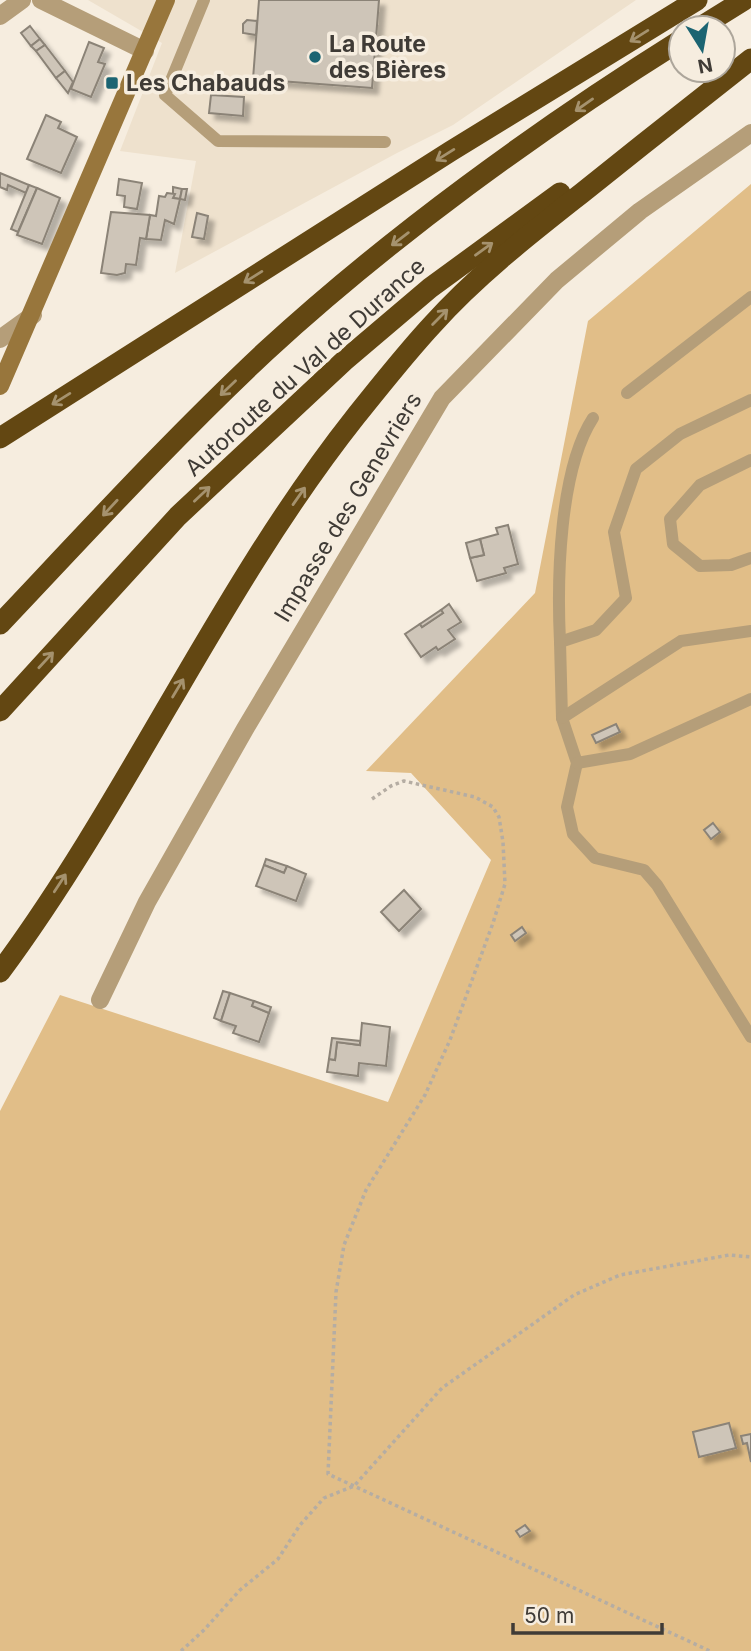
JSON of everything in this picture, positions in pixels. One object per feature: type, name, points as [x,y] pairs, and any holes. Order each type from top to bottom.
[{"type":"highway","points":[[0,438],[439,159],[697,0]]},
{"type":"highway","points":[[722,14],[744,0]]},
{"type":"highway","name":"Autoroute du Val de Durance","points":[[0,624],[157,458],[278,341],[382,253],[493,168],[667,50]]},
{"type":"highway","points":[[0,972],[90,836],[216,623],[283,518],[355,417],[434,323],[504,256],[751,57]]},
{"type":"highway","name":"Autoroute du Val de Durance","points":[[0,710],[178,516],[344,361],[430,288],[751,57]]},
{"type":"main road","points":[[0,386],[33,315],[166,0]]},
{"type":"street","points":[[0,16],[22,0]]},
{"type":"street","points":[[41,0],[145,51]]},
{"type":"street","name":"Impasse des Genevriers","points":[[100,1000],[147,902],[245,729],[442,398],[557,280],[640,211],[751,133]]},
{"type":"street","points":[[0,338],[33,315]]},
{"type":"lane","points":[[204,0],[165,95],[218,141],[385,142]]},
{"type":"lane","points":[[627,393],[751,297]]},
{"type":"lane","points":[[560,642],[596,630],[626,598],[614,532],[636,469],[680,434],[751,400]]},
{"type":"lane","points":[[593,418],[583,433],[569,480],[558,593],[562,718],[577,763],[568,807],[573,834],[595,858],[644,870],[657,885],[751,1037]]},
{"type":"lane","points":[[751,460],[700,485],[670,519],[673,544],[700,566],[731,565],[751,558]]},
{"type":"lane","points":[[562,718],[681,641],[751,631]]},
{"type":"lane","points":[[577,763],[629,754],[751,699]]},
{"type":"path","points":[[372,799],[404,781],[475,797],[493,807],[499,817],[503,842],[505,884],[450,1040],[425,1095],[366,1190],[344,1245],[336,1292],[328,1474],[710,1651]]},
{"type":"path","points":[[181,1651],[240,1590],[278,1559],[300,1525],[324,1498],[354,1486],[442,1388],[573,1295],[620,1275],[729,1255],[751,1257]]},
{"type":"shaded area","name":"Les Chabauds","points":[[88,0],[636,0],[453,125],[175,273],[196,161],[120,151],[162,43]]},
{"type":"shaded area","points":[[751,184],[751,1651],[0,1651],[0,1111],[60,995],[388,1102],[491,860],[411,773],[366,771],[535,593],[588,321]]},
{"type":"building","name":"La Route des Bières","points":[[259,0],[379,0],[372,88],[253,79]]},
{"type":"building","points":[[247,20],[257,21],[256,35],[243,33],[243,24]]},
{"type":"building","points":[[30,26],[40,39],[31,46],[21,33]]},
{"type":"building","points":[[40,39],[45,45],[36,51],[31,46]]},
{"type":"building","points":[[89,42],[104,48],[98,62],[105,64],[91,97],[71,89]]},
{"type":"building","points":[[45,45],[65,71],[56,78],[36,51]]},
{"type":"building","points":[[65,71],[73,82],[68,93],[56,78]]},
{"type":"building","points":[[211,95],[244,97],[243,116],[209,113]]},
{"type":"building","points":[[46,115],[61,122],[58,128],[77,137],[61,173],[27,159]]},
{"type":"building","points":[[0,173],[29,185],[26,193],[8,185],[7,190],[0,187]]},
{"type":"building","points":[[119,179],[142,183],[137,209],[124,207],[125,196],[117,195]]},
{"type":"building","points":[[29,185],[37,188],[18,232],[11,229]]},
{"type":"building","points":[[173,187],[182,189],[180,199],[173,198]]},
{"type":"building","points":[[37,188],[60,198],[42,244],[17,235]]},
{"type":"building","points":[[182,189],[187,189],[185,200],[180,199]]},
{"type":"building","points":[[167,193],[175,194],[173,198],[180,199],[174,224],[165,220],[161,240],[146,239],[150,215],[156,216],[159,196],[165,197]]},
{"type":"building","points":[[111,212],[150,215],[146,239],[140,238],[136,265],[126,264],[125,273],[117,275],[101,273]]},
{"type":"building","points":[[197,213],[208,216],[204,239],[192,237]]},
{"type":"building","points":[[508,525],[518,564],[504,568],[506,573],[477,581],[470,558],[484,555],[480,539],[498,534],[496,528]]},
{"type":"building","points":[[480,539],[484,555],[470,558],[466,543]]},
{"type":"building","points":[[449,604],[461,622],[448,630],[455,639],[421,657],[405,634],[443,613],[441,610]]},
{"type":"building","points":[[441,610],[443,613],[422,627],[420,624]]},
{"type":"building","points":[[616,724],[620,732],[596,743],[592,735]]},
{"type":"building","points":[[713,823],[720,832],[711,839],[704,830]]},
{"type":"building","points":[[266,859],[287,866],[284,873],[264,865]]},
{"type":"building","points":[[264,865],[284,873],[287,866],[306,874],[296,901],[256,886]]},
{"type":"building","points":[[404,890],[421,909],[399,931],[381,912]]},
{"type":"building","points":[[522,927],[526,933],[515,941],[511,935]]},
{"type":"building","points":[[223,991],[230,993],[221,1021],[214,1018]]},
{"type":"building","points":[[230,993],[254,1001],[252,1006],[269,1013],[259,1042],[233,1033],[236,1026],[221,1021]]},
{"type":"building","points":[[254,1001],[271,1007],[269,1013],[252,1006]]},
{"type":"building","points":[[362,1023],[390,1027],[386,1066],[359,1063],[358,1076],[327,1072],[329,1059],[335,1060],[337,1042],[360,1045]]},
{"type":"building","points":[[332,1038],[360,1041],[360,1045],[337,1042],[335,1060],[329,1059]]},
{"type":"building","points":[[729,1423],[736,1448],[699,1457],[693,1432]]},
{"type":"building","points":[[751,1434],[751,1462],[747,1443],[743,1444],[741,1436]]},
{"type":"building","points":[[525,1525],[530,1531],[520,1537],[516,1531]]},
{"type":"place","name":"La Route des Bières","points":[[315,57]]},
{"type":"place","name":"Les Chabauds","points":[[112,83]]}]
